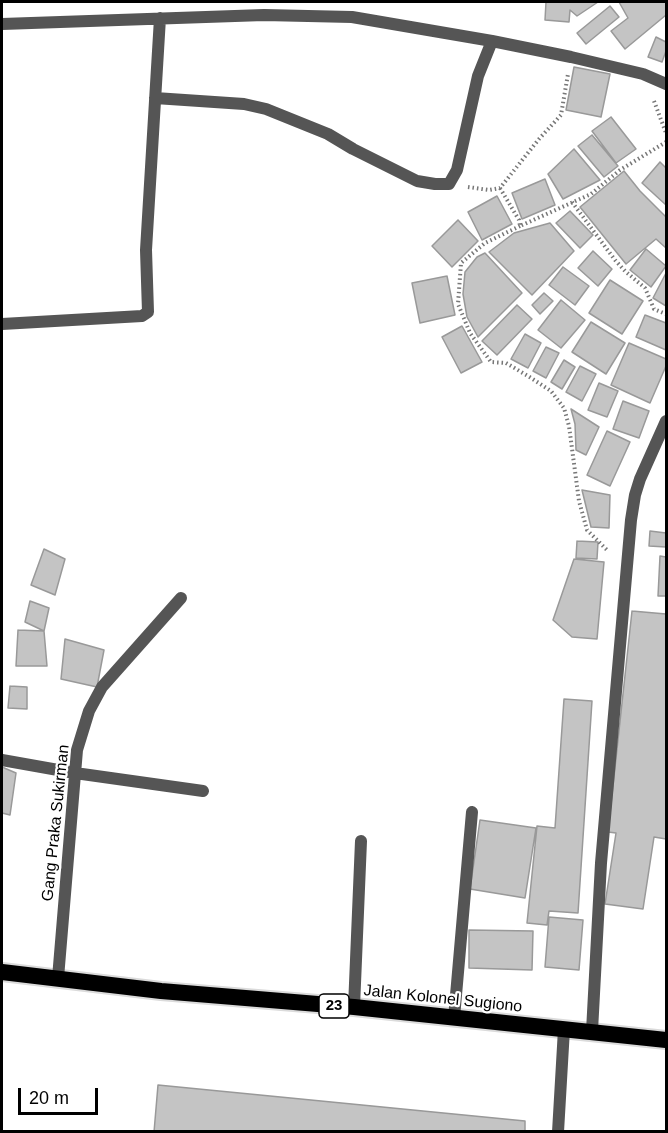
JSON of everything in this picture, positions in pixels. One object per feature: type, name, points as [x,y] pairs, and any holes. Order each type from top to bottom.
[{"type":"highway","name":"Jalan Kolonel Sugiono","points":[[2,972],[161,991],[354,1007],[666,1040]]},
{"type":"street","points":[[264,2],[264,15]]},
{"type":"street","points":[[2,24],[264,15],[352,17],[571,57],[643,74],[666,84]]},
{"type":"street","points":[[2,324],[142,316],[148,312],[146,249],[160,18]]},
{"type":"street","points":[[155,98],[244,104],[266,109],[328,134],[417,181],[449,184],[457,170],[478,76],[492,41]]},
{"type":"street","points":[[592,1031],[601,864],[631,520],[635,495],[666,421]]},
{"type":"street","name":"Gang Praka Sukirman","points":[[58,978],[77,750],[89,711],[102,687],[181,598]]},
{"type":"street","points":[[2,760],[203,791]]},
{"type":"street","points":[[454,1018],[472,812]]},
{"type":"street","points":[[354,1007],[361,841]]},
{"type":"street","points":[[558,1131],[564,1029]]},
{"type":"path","points":[[449,184],[489,190],[500,188],[561,115],[571,57]]},
{"type":"path","points":[[643,74],[666,134]]},
{"type":"path","points":[[627,570],[587,530],[579,501],[569,426],[564,408],[551,391],[528,376],[506,363],[491,362],[470,333],[458,304],[461,263],[485,243],[591,194],[620,170],[666,142]]},
{"type":"path","points":[[500,188],[519,220],[519,226]]},
{"type":"path","points":[[572,202],[615,260],[645,288],[654,309],[666,314]]},
{"type":"building","points":[[546,2],[598,2],[577,16],[570,10],[569,22],[545,20]]},
{"type":"building","points":[[619,2],[666,2],[666,15],[625,49],[611,31],[628,18]]},
{"type":"building","points":[[610,6],[619,17],[586,44],[577,33]]},
{"type":"building","points":[[656,37],[666,42],[662,62],[648,57]]},
{"type":"building","points":[[574,67],[610,74],[601,117],[566,110]]},
{"type":"building","points":[[611,117],[636,149],[616,163],[592,131]]},
{"type":"building","points":[[592,135],[618,166],[604,177],[578,146]]},
{"type":"building","points":[[574,149],[600,180],[563,199],[548,174]]},
{"type":"building","points":[[660,162],[666,168],[666,205],[642,183]]},
{"type":"building","points":[[624,171],[666,217],[666,248],[656,239],[626,264],[580,207]]},
{"type":"building","points":[[545,179],[555,205],[522,219],[512,193]]},
{"type":"building","points":[[497,196],[512,224],[482,240],[468,212]]},
{"type":"building","points":[[570,211],[593,235],[580,248],[556,223]]},
{"type":"building","points":[[458,220],[478,241],[452,267],[432,246]]},
{"type":"building","points":[[550,223],[574,251],[532,295],[489,252],[514,233]]},
{"type":"building","points":[[646,249],[666,266],[651,287],[630,270]]},
{"type":"building","points":[[593,251],[612,269],[598,286],[578,268]]},
{"type":"building","points":[[485,253],[522,293],[478,337],[467,317],[463,294],[465,272],[477,257]]},
{"type":"building","points":[[563,267],[589,286],[575,305],[549,285]]},
{"type":"building","points":[[666,273],[666,306],[653,298]]},
{"type":"building","points":[[447,276],[455,315],[420,323],[412,283]]},
{"type":"building","points":[[610,280],[643,301],[622,334],[589,313]]},
{"type":"building","points":[[544,293],[553,301],[540,314],[532,305]]},
{"type":"building","points":[[561,300],[585,320],[561,348],[538,330]]},
{"type":"building","points":[[517,305],[532,319],[497,355],[482,341]]},
{"type":"building","points":[[645,315],[666,323],[666,350],[636,337]]},
{"type":"building","points":[[591,322],[625,343],[606,374],[572,352]]},
{"type":"building","points":[[462,326],[482,362],[461,373],[442,337]]},
{"type":"building","points":[[525,334],[541,343],[528,368],[511,359]]},
{"type":"building","points":[[629,343],[666,359],[666,366],[650,403],[611,385]]},
{"type":"building","points":[[546,347],[559,353],[546,378],[533,371]]},
{"type":"building","points":[[564,360],[575,367],[562,389],[551,382]]},
{"type":"building","points":[[580,366],[596,374],[582,401],[566,392]]},
{"type":"building","points":[[599,383],[618,391],[607,417],[588,410]]},
{"type":"building","points":[[623,401],[649,411],[639,438],[613,429]]},
{"type":"building","points":[[571,409],[599,427],[586,455],[576,450],[575,424]]},
{"type":"building","points":[[607,431],[630,442],[610,486],[587,475]]},
{"type":"building","points":[[582,490],[610,495],[609,528],[591,527]]},
{"type":"building","points":[[650,531],[666,533],[666,547],[649,546]]},
{"type":"building","points":[[577,541],[598,542],[597,559],[576,558]]},
{"type":"building","points":[[44,549],[65,559],[55,595],[31,585]]},
{"type":"building","points":[[660,556],[666,557],[666,596],[658,596]]},
{"type":"building","points":[[574,559],[604,562],[597,639],[572,637],[553,620]]},
{"type":"building","points":[[30,601],[49,608],[44,631],[25,622]]},
{"type":"building","points":[[632,611],[666,614],[666,839],[654,837],[643,909],[605,904],[616,833],[608,832]]},
{"type":"building","points":[[18,630],[44,631],[47,666],[16,666]]},
{"type":"building","points":[[65,639],[104,650],[97,687],[61,679]]},
{"type":"building","points":[[10,686],[27,687],[27,709],[8,708]]},
{"type":"building","points":[[564,699],[592,701],[578,913],[549,911],[547,925],[527,923],[537,826],[555,828]]},
{"type":"building","points":[[2,767],[16,773],[10,815],[2,813]]},
{"type":"building","points":[[480,820],[536,828],[525,898],[470,889]]},
{"type":"building","points":[[549,917],[583,920],[579,970],[545,967]]},
{"type":"building","points":[[469,930],[533,931],[532,970],[469,968]]},
{"type":"building","points":[[158,1085],[525,1121],[525,1132],[154,1132]]}]
